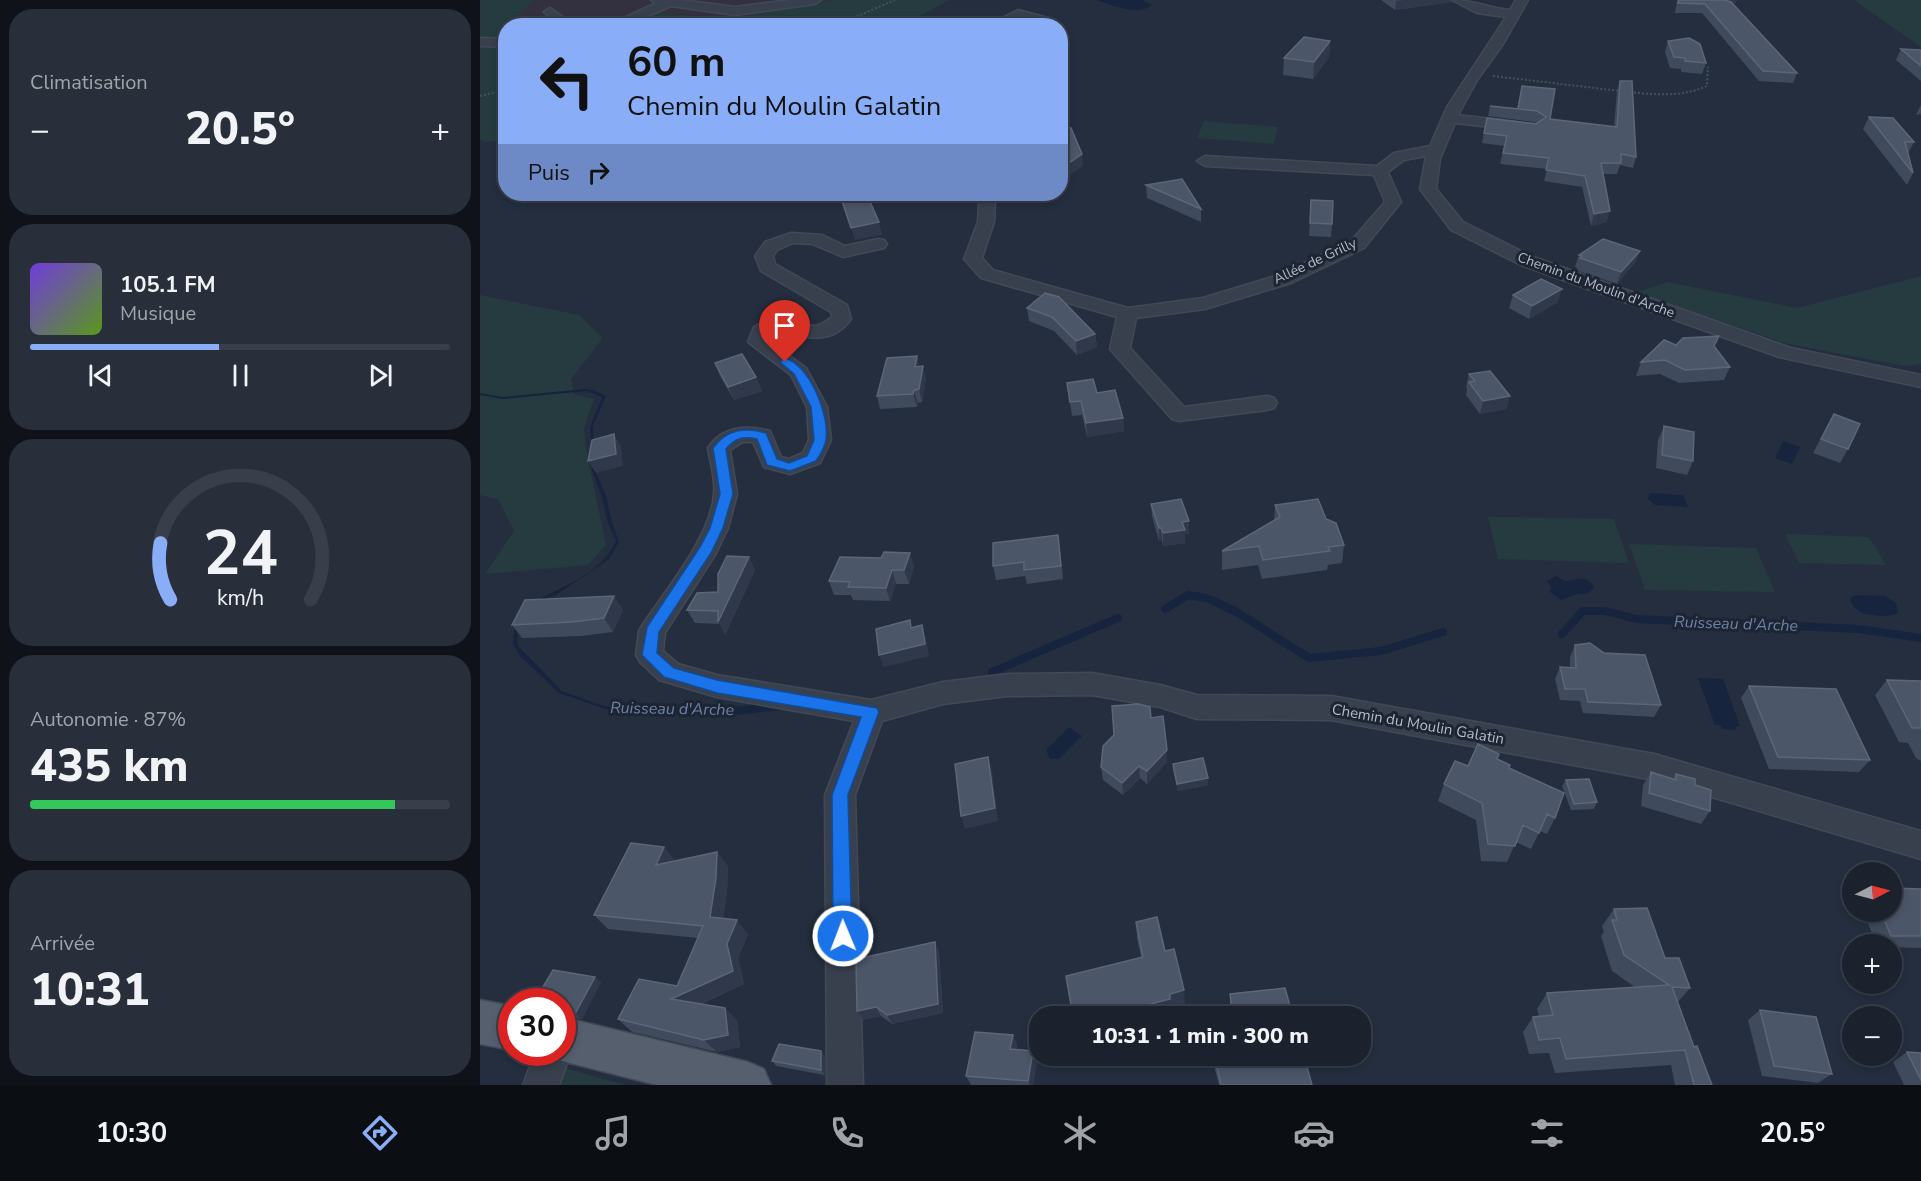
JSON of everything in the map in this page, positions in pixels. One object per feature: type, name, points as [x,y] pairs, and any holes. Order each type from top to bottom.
[{"type":"main road","points":[[480,1022],[498,1025]]},
{"type":"main road","points":[[576,1043],[748,1085]]},
{"type":"street","points":[[628,18],[663,1],[735,11],[815,0]]},
{"type":"street","points":[[1458,0],[1480,10],[1518,7]]},
{"type":"street","name":"Chemin du Moulin d'Arche","points":[[1518,7],[1462,94],[1430,166],[1428,189],[1456,226],[1527,261],[1786,352],[1921,381]]},
{"type":"street","points":[[550,12],[558,18]]},
{"type":"street","points":[[1009,18],[1018,14],[1033,18]]},
{"type":"street","points":[[480,42],[498,43]]},
{"type":"street","points":[[1450,118],[1534,128]]},
{"type":"street","points":[[1205,161],[1380,171],[1399,156],[1437,149]]},
{"type":"street","name":"Allée de Grilly","points":[[987,201],[986,222],[973,259],[987,274],[1127,314],[1205,303],[1285,279],[1358,244],[1393,202],[1380,171]]},
{"type":"street","name":"Chemin du Moulin Galatin","points":[[878,244],[843,252],[816,239],[791,238],[771,246],[764,256],[767,267],[840,309],[842,320],[828,330],[807,333],[789,323],[772,325],[761,331],[758,342],[799,372],[817,407],[820,440],[812,458],[790,467],[772,462],[762,436],[746,433],[730,437],[719,448],[726,494],[716,528],[706,549],[652,631],[649,655],[669,672],[717,687],[871,712],[943,693],[1008,685],[1092,684],[1160,696],[1197,707],[1331,708],[1654,767],[1921,846]]},
{"type":"street","points":[[1127,314],[1120,349],[1179,414],[1267,402]]},
{"type":"street","points":[[845,1085],[840,795],[871,712]]},
{"type":"street","points":[[541,1085],[548,1066]]},
{"type":"path","points":[[853,18],[894,0]]},
{"type":"path","points":[[1476,74],[1673,95],[1693,93],[1707,86],[1708,67]]},
{"type":"path","points":[[480,96],[498,92]]},
{"type":"shaded area","points":[[480,0],[910,0],[834,18],[498,18]]},
{"type":"green space","points":[[480,0],[535,0],[517,16],[520,18],[498,18],[498,141],[485,142],[480,139]]},
{"type":"green space","points":[[837,0],[949,0],[916,18],[736,18]]},
{"type":"green space","points":[[1854,0],[1921,0],[1921,47]]},
{"type":"green space","points":[[658,13],[718,18],[645,18]]},
{"type":"green space","points":[[1204,121],[1278,127],[1274,144],[1197,138]]},
{"type":"green space","points":[[1921,276],[1921,364],[1905,366],[1788,344],[1634,293],[1668,282],[1797,308]]},
{"type":"green space","points":[[480,295],[579,315],[603,338],[571,379],[574,394],[594,399],[584,428],[586,449],[606,545],[588,565],[485,574],[514,531],[498,499],[480,495]]},
{"type":"green space","points":[[1488,517],[1614,519],[1629,563],[1498,559]]},
{"type":"green space","points":[[1785,534],[1869,537],[1886,565],[1799,563]]},
{"type":"green space","points":[[1629,544],[1756,548],[1775,592],[1645,590]]},
{"type":"green space","points":[[565,1068],[625,1085],[557,1085]]},
{"type":"water","points":[[1097,0],[1142,0],[1152,5],[1133,10]]},
{"type":"water","points":[[594,390],[606,396],[593,426],[595,470],[606,496],[619,542],[609,559],[556,595],[534,607],[519,629],[518,646],[562,691],[595,703],[616,709],[695,708],[723,710],[725,714],[693,711],[643,714],[614,712],[559,693],[521,657],[513,644],[514,632],[530,608],[528,606],[589,572],[609,553],[616,541],[592,471],[590,427],[602,397],[587,391],[502,399],[480,395],[480,393],[503,397]]},
{"type":"water","points":[[1783,441],[1800,447],[1792,464],[1775,458]]},
{"type":"water","points":[[1650,493],[1683,495],[1688,507],[1655,505],[1648,499]]},
{"type":"water","points":[[1556,576],[1565,581],[1585,579],[1592,583],[1594,588],[1587,594],[1577,594],[1561,600],[1550,592],[1551,587],[1547,581]]},
{"type":"water","points":[[1857,595],[1885,596],[1896,603],[1898,613],[1877,616],[1862,612],[1852,604],[1851,597]]},
{"type":"water","points":[[1698,678],[1723,679],[1740,726],[1735,726],[1736,730],[1722,729],[1720,725],[1715,725]]},
{"type":"water","points":[[1069,727],[1082,736],[1059,759],[1050,759],[1046,750]]},
{"type":"building","points":[[1679,0],[1731,2],[1797,73],[1763,71],[1705,4],[1678,3]]},
{"type":"building","points":[[1304,37],[1330,41],[1314,62],[1284,58]]},
{"type":"building","points":[[1689,38],[1700,44],[1706,63],[1685,61],[1685,58],[1674,57],[1668,41]]},
{"type":"building","points":[[1901,49],[1921,50],[1921,66]]},
{"type":"building","points":[[1620,81],[1632,81],[1636,157],[1621,154],[1621,163],[1601,163],[1610,211],[1594,214],[1585,176],[1546,170],[1549,158],[1503,153],[1507,136],[1484,133],[1487,118],[1536,124],[1546,117],[1537,111],[1518,109],[1522,86],[1555,89],[1550,119],[1617,127]]},
{"type":"building","points":[[1869,117],[1893,118],[1914,142],[1905,142],[1913,173]]},
{"type":"building","points":[[1068,126],[1071,128],[1082,154],[1068,164]]},
{"type":"building","points":[[1182,179],[1201,209],[1146,185]]},
{"type":"building","points":[[1311,200],[1333,201],[1332,224],[1310,223]]},
{"type":"building","points":[[842,201],[870,201],[879,222],[851,228]]},
{"type":"building","points":[[1603,239],[1640,251],[1621,272],[1580,258],[1582,256],[1579,255]]},
{"type":"building","points":[[1541,279],[1562,289],[1532,306],[1513,295]]},
{"type":"building","points":[[1045,293],[1059,297],[1095,334],[1076,341],[1052,317],[1027,308]]},
{"type":"building","points":[[1719,336],[1714,346],[1730,367],[1685,370],[1665,360],[1641,362],[1664,340],[1676,345],[1683,338]]},
{"type":"building","points":[[742,354],[756,377],[728,387],[715,363]]},
{"type":"building","points":[[917,356],[915,367],[923,366],[919,389],[914,390],[913,394],[877,396],[887,358]]},
{"type":"building","points":[[1490,371],[1510,396],[1483,401],[1469,382],[1475,381],[1469,374]]},
{"type":"building","points":[[1093,379],[1097,393],[1115,390],[1123,418],[1086,423],[1081,401],[1070,402],[1067,383]]},
{"type":"building","points":[[1834,414],[1860,424],[1848,449],[1821,439]]},
{"type":"building","points":[[1664,426],[1694,432],[1693,461],[1662,455]]},
{"type":"building","points":[[614,434],[616,454],[588,461],[592,440]]},
{"type":"building","points":[[1181,499],[1189,521],[1182,522],[1185,530],[1163,533],[1151,504]]},
{"type":"building","points":[[1318,499],[1326,519],[1336,523],[1344,545],[1328,547],[1330,551],[1263,560],[1259,546],[1222,551],[1280,517],[1275,505]]},
{"type":"building","points":[[1058,535],[1061,566],[1024,570],[1024,562],[993,566],[993,543]]},
{"type":"building","points":[[884,552],[910,553],[904,570],[892,570],[886,588],[848,587],[850,582],[829,581],[840,557],[881,558]]},
{"type":"building","points":[[727,556],[749,557],[718,622],[718,611],[687,610],[697,593],[718,592],[718,574]]},
{"type":"building","points":[[614,596],[604,618],[512,625],[525,600]]},
{"type":"building","points":[[910,620],[911,628],[922,625],[925,644],[879,655],[876,629]]},
{"type":"building","points":[[1590,643],[1604,653],[1645,655],[1661,705],[1588,702],[1585,689],[1565,689],[1560,667],[1576,668],[1575,645]]},
{"type":"building","points":[[1887,680],[1921,681],[1921,728],[1912,728]]},
{"type":"building","points":[[1749,686],[1836,689],[1870,760],[1778,757]]},
{"type":"building","points":[[1138,704],[1150,707],[1151,718],[1163,716],[1167,750],[1147,771],[1139,766],[1122,783],[1101,767],[1103,746],[1114,735],[1112,706]]},
{"type":"building","points":[[1478,744],[1499,754],[1497,759],[1510,765],[1509,768],[1564,793],[1555,818],[1547,814],[1539,833],[1523,825],[1515,846],[1488,844],[1482,803],[1444,784],[1455,761],[1468,766]]},
{"type":"building","points":[[988,757],[995,808],[961,816],[955,764]]},
{"type":"building","points":[[1203,758],[1208,778],[1177,784],[1173,764]]},
{"type":"building","points":[[1651,772],[1676,780],[1676,774],[1695,779],[1695,785],[1711,790],[1710,811],[1649,793]]},
{"type":"building","points":[[1589,779],[1597,802],[1574,804],[1566,780]]},
{"type":"building","points":[[631,843],[664,847],[656,865],[717,852],[710,917],[737,920],[727,944],[733,971],[671,999],[725,1008],[728,1035],[704,1040],[618,1019],[639,979],[677,986],[703,926],[594,915]]},
{"type":"building","points":[[1902,888],[1921,889],[1921,936],[1890,934],[1885,922],[1902,922]]},
{"type":"building","points":[[1647,908],[1665,958],[1679,958],[1690,988],[1672,987],[1694,1047],[1697,1046],[1712,1085],[1694,1085],[1685,1050],[1566,1059],[1560,1038],[1539,1040],[1533,1017],[1553,1015],[1547,993],[1669,985],[1624,955],[1612,920],[1617,920],[1614,909]]},
{"type":"building","points":[[1157,917],[1165,951],[1174,949],[1184,990],[1170,994],[1170,999],[1144,1006],[1071,1006],[1066,976],[1143,957],[1136,922]]},
{"type":"building","points":[[935,942],[938,1004],[887,1015],[876,1007],[857,1011],[856,959]]},
{"type":"building","points":[[553,970],[595,977],[576,1012],[576,988],[542,988]]},
{"type":"building","points":[[1285,988],[1290,1006],[1232,1006],[1230,994]]},
{"type":"building","points":[[1760,1010],[1816,1017],[1832,1074],[1774,1066]]},
{"type":"building","points":[[975,1032],[1013,1035],[1010,1049],[1029,1051],[1030,1066],[1028,1081],[966,1076]]},
{"type":"building","points":[[779,1044],[821,1051],[821,1070],[772,1061]]},
{"type":"building","points":[[1907,1052],[1921,1053],[1921,1080]]},
{"type":"building","points":[[1216,1066],[1307,1066],[1312,1085],[1221,1085]]},
{"type":"waterway","name":"Ruisseau d'Arche","points":[[1165,609],[1188,595],[1207,598],[1235,611],[1309,658],[1381,651],[1443,632]]},
{"type":"waterway","name":"Ruisseau d'Arche","points":[[1562,634],[1583,611],[1605,611],[1636,619],[1859,629],[1921,638]]},
{"type":"waterway","name":"Ruisseau d'Arche","points":[[992,672],[1118,618]]},
{"type":"waterway","name":"Ruisseau d'Arche","points":[[717,713],[780,706]]},
{"type":"route","points":[[785,362],[799,372],[817,407],[820,440],[812,458],[790,467],[772,462],[762,436],[746,433],[730,437],[719,448],[726,494],[716,528],[706,549],[652,631],[649,655],[669,672],[717,687],[871,712],[840,795],[843,936]]}]
